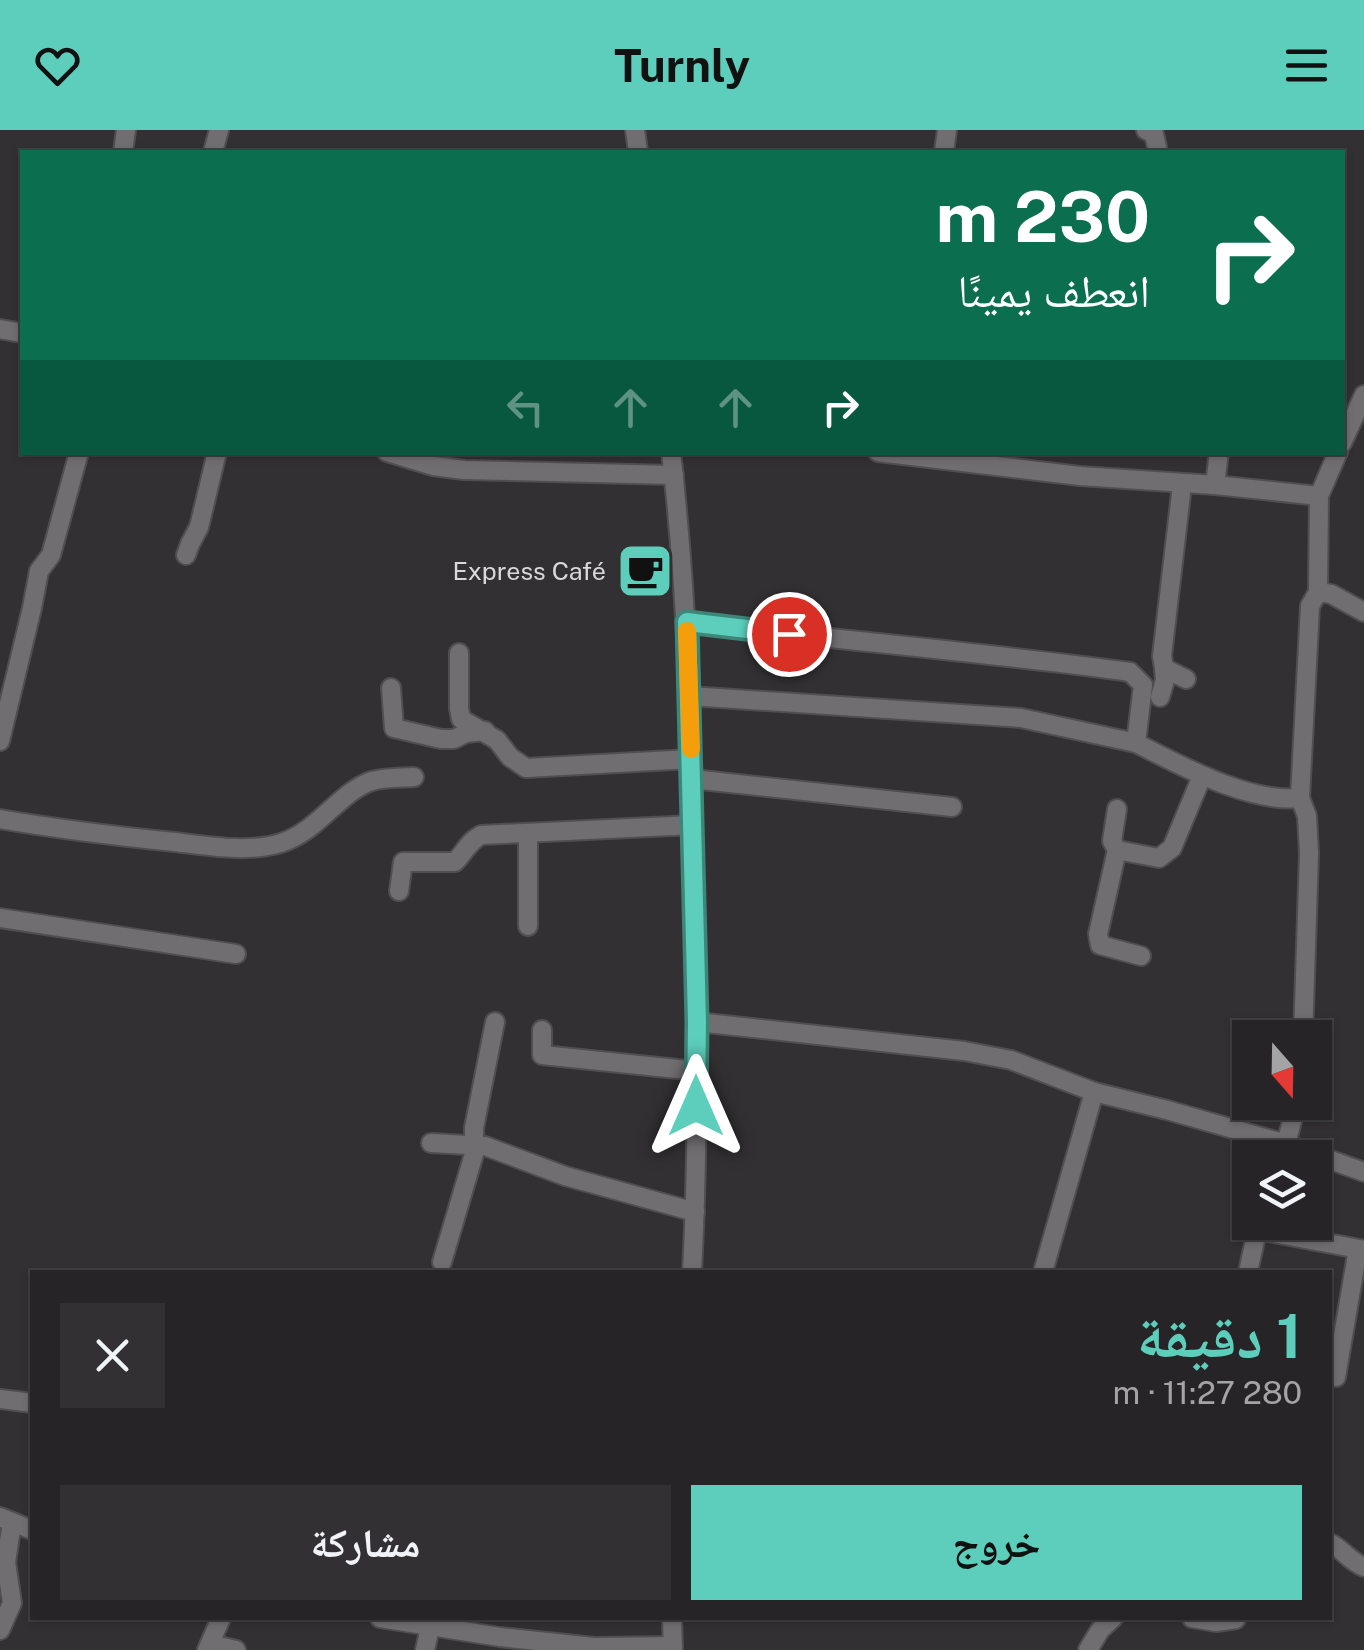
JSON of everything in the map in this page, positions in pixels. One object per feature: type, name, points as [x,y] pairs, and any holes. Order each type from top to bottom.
[{"type":"street","points":[[1146,130],[1154,134],[1158,150]]},
{"type":"street","points":[[1345,437],[1364,395]]},
{"type":"street","points":[[0,741],[39,571],[51,555],[78,455]]},
{"type":"street","points":[[186,555],[199,528],[217,455]]},
{"type":"street","points":[[397,455],[464,470],[674,475]]},
{"type":"street","points":[[672,455],[690,696],[697,1022],[692,1270]]},
{"type":"street","points":[[903,455],[1080,476],[1319,496]]},
{"type":"street","points":[[1215,486],[1219,455]]},
{"type":"street","points":[[1304,1020],[1309,852],[1307,816],[1300,798],[1310,606],[1318,592],[1319,496],[1337,455]]},
{"type":"street","points":[[1160,697],[1165,680],[1162,656],[1182,484]]},
{"type":"street","points":[[1318,592],[1331,594],[1364,612]]},
{"type":"street","points":[[687,622],[1130,672],[1142,685],[1136,743]]},
{"type":"street","points":[[459,654],[461,719],[498,740],[510,757],[526,768],[691,760]]},
{"type":"street","points":[[1164,668],[1186,680]]},
{"type":"street","points":[[391,688],[394,728],[441,739],[485,731]]},
{"type":"street","points":[[690,696],[1021,718],[1136,743],[1202,776],[1279,800],[1300,798]]},
{"type":"street","points":[[1117,850],[1159,858],[1172,848],[1202,776]]},
{"type":"street","points":[[0,820],[174,842],[263,847],[303,833],[357,788],[373,780],[414,777]]},
{"type":"street","points":[[692,779],[952,807]]},
{"type":"street","points":[[1116,809],[1112,841],[1117,850],[1098,934],[1100,945],[1140,956]]},
{"type":"street","points":[[399,891],[403,862],[455,862],[469,842],[481,835],[693,824]]},
{"type":"street","points":[[528,833],[528,926]]},
{"type":"street","points":[[0,918],[236,954]]},
{"type":"street","points":[[442,1262],[476,1144],[474,1128],[495,1022]]},
{"type":"street","points":[[697,1022],[964,1050],[1011,1060],[1094,1092],[1167,1110],[1253,1140]]},
{"type":"street","points":[[542,1030],[542,1056],[696,1071]]},
{"type":"street","points":[[1044,1270],[1094,1092]]},
{"type":"street","points":[[431,1143],[486,1146],[565,1176],[695,1212]]},
{"type":"street","points":[[1332,1163],[1364,1172]]},
{"type":"street","points":[[1248,1270],[1256,1240]]},
{"type":"street","points":[[1321,1240],[1361,1249],[1336,1377]]},
{"type":"street","points":[[0,1399],[30,1404]]},
{"type":"street","points":[[0,1630],[12,1603],[6,1562],[6,1519],[30,1529]]},
{"type":"street","points":[[1332,1543],[1352,1563],[1364,1568]]},
{"type":"street","points":[[220,1620],[209,1647],[236,1650]]},
{"type":"street","points":[[392,1620],[500,1638],[673,1648],[672,1620]]},
{"type":"street","points":[[1088,1650],[1110,1620]]},
{"type":"street","points":[[1204,1620],[1229,1620]]},
{"type":"street","points":[[425,1650],[430,1626]]},
{"type":"slow traffic","points":[[687,631],[691,749]]},
{"type":"place","name":"Express Café","points":[[645,571]]},
{"type":"route","points":[[696,1106],[687,622],[789,634]]}]
